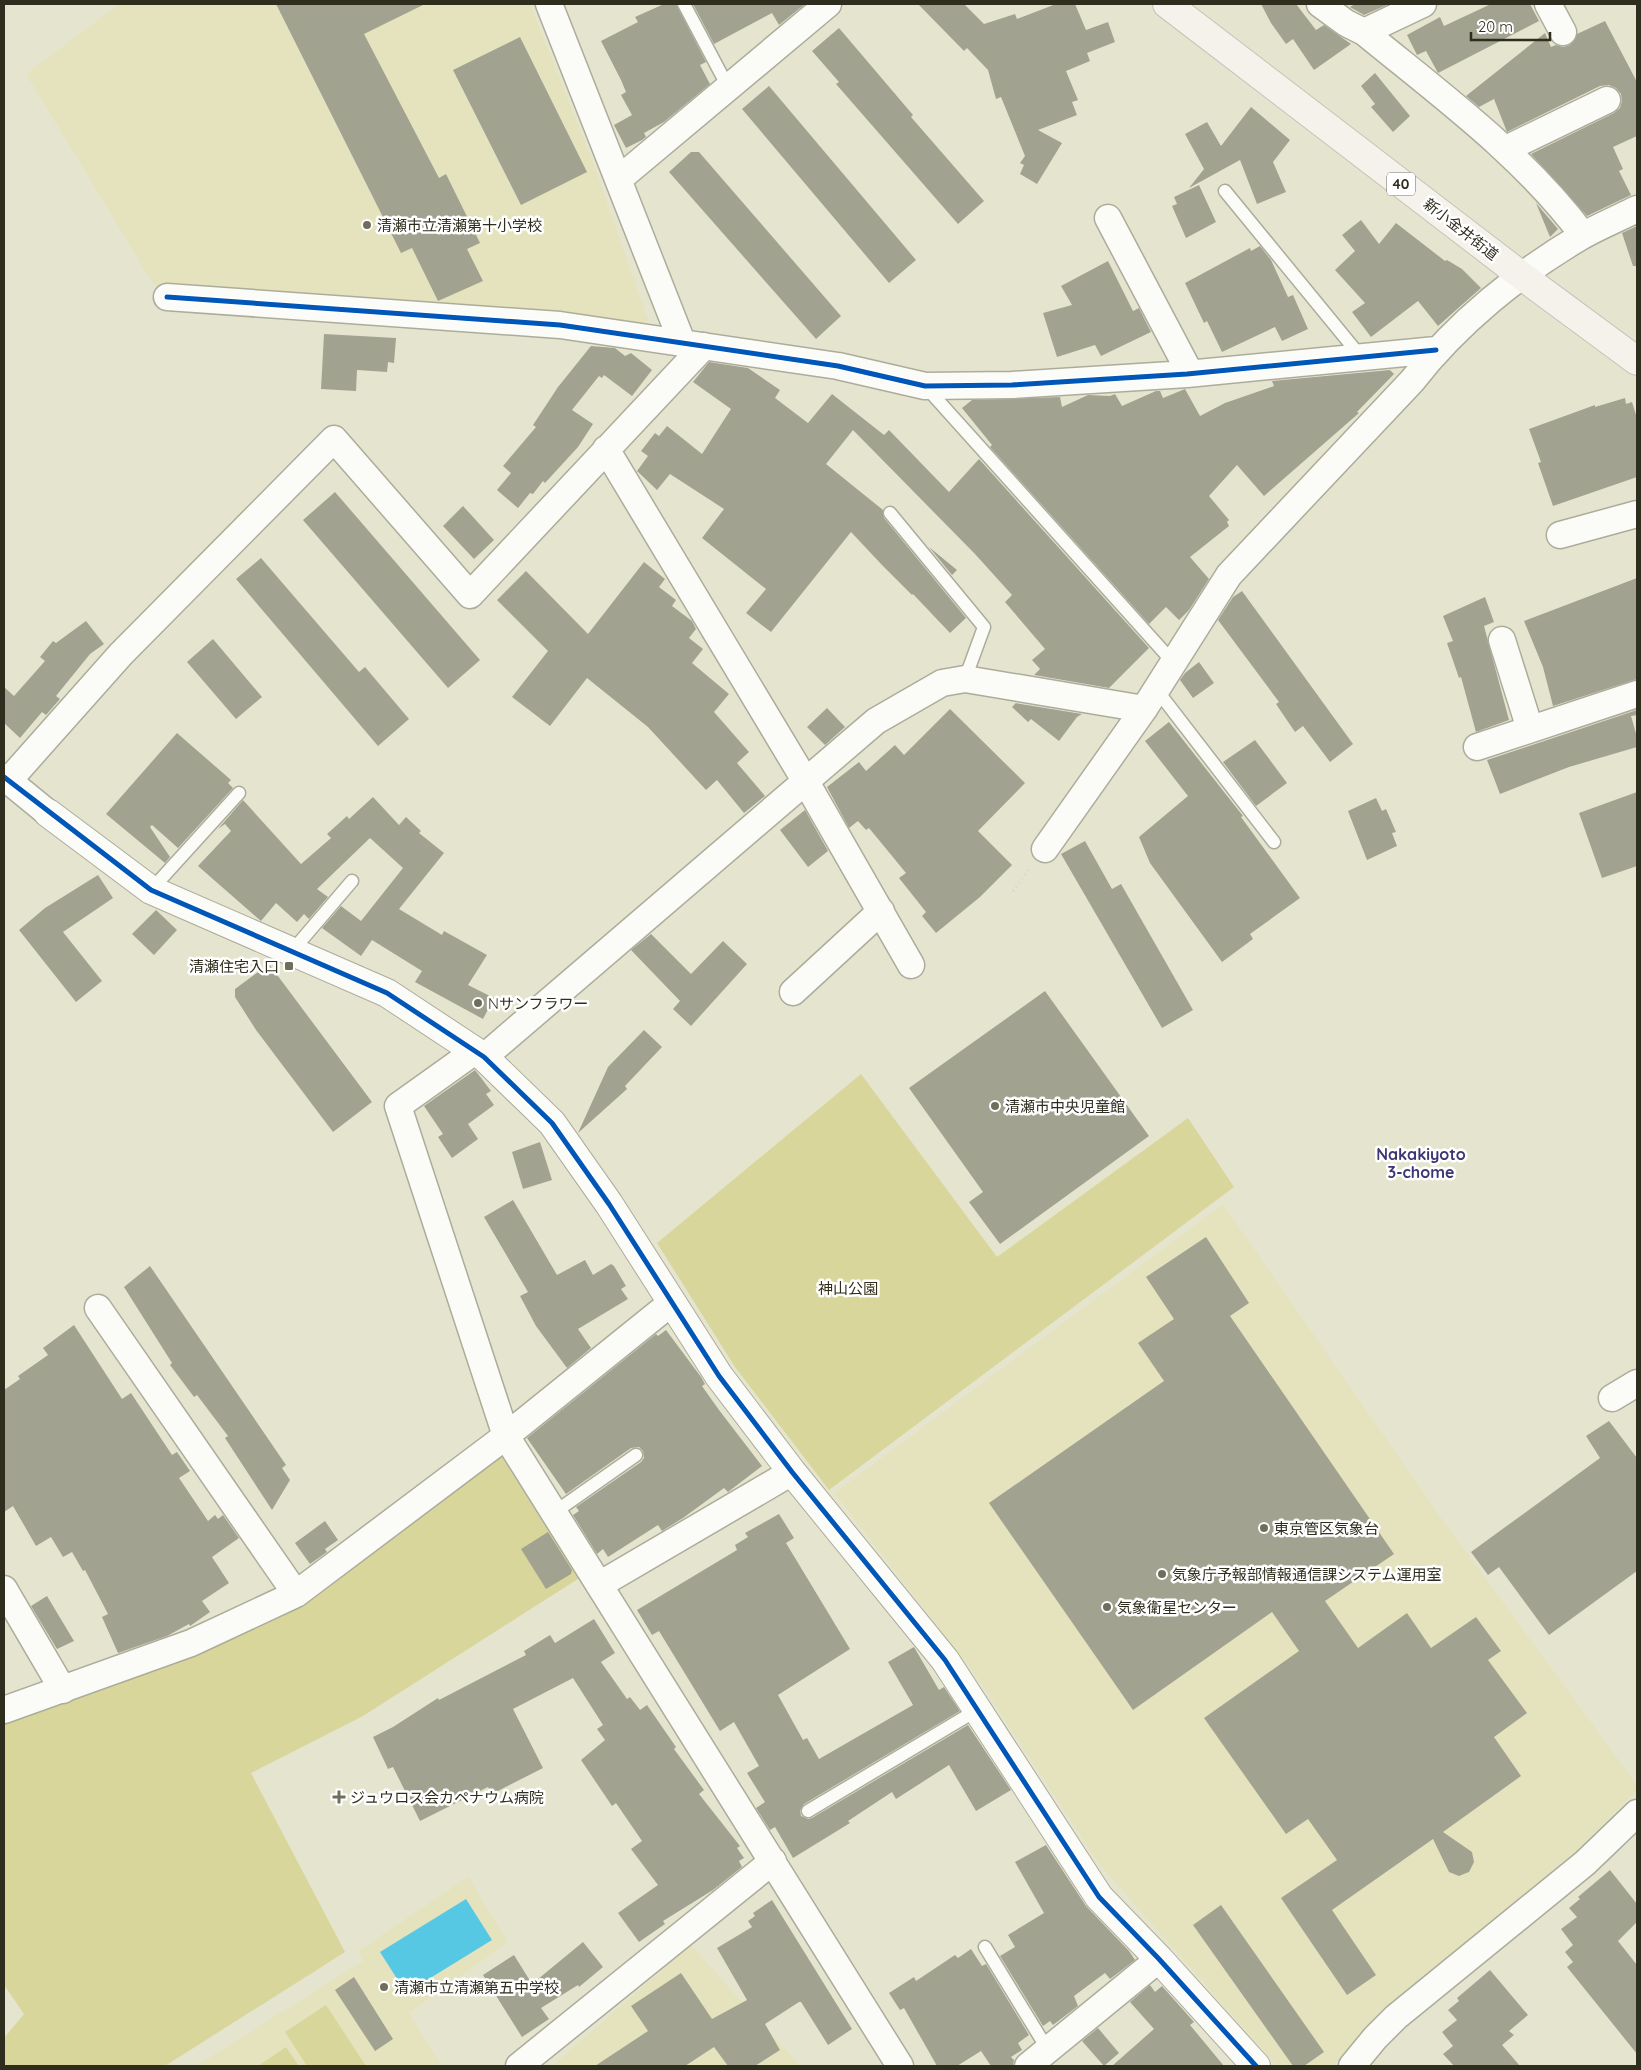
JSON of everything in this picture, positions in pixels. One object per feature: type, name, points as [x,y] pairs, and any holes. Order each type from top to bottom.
[{"type":"main road","name":"新小金井街道","points":[[1179,7],[1522,276],[1637,361]]},
{"type":"street","points":[[550,4],[619,179],[693,344]]},
{"type":"street","points":[[619,179],[828,4]]},
{"type":"street","points":[[1320,4],[1346,24],[1364,32],[1506,149],[1556,200],[1583,235]]},
{"type":"street","points":[[1364,32],[1423,4]]},
{"type":"street","points":[[1548,4],[1563,32]]},
{"type":"street","points":[[1506,149],[1607,100]]},
{"type":"street","points":[[1044,849],[1150,699],[1172,661],[1229,575],[1412,381],[1436,350],[1522,276],[1583,235],[1637,209]]},
{"type":"street","points":[[1108,218],[1190,373]]},
{"type":"street","points":[[167,298],[560,325],[838,366],[926,386],[1012,385],[1190,373],[1436,350]]},
{"type":"street","points":[[693,344],[606,449],[470,595],[334,439],[121,654],[6,779],[151,890],[293,950],[387,993],[480,1054],[552,1123],[609,1204],[719,1376],[792,1472],[945,1660],[1099,1897],[1159,1959],[1256,2066]]},
{"type":"street","points":[[606,449],[806,782],[912,964]]},
{"type":"street","points":[[1560,535],[1637,514]]},
{"type":"street","points":[[1502,640],[1530,730]]},
{"type":"street","points":[[900,2066],[506,1436],[398,1106],[480,1054],[806,782],[876,721],[942,683],[965,679],[1150,699]]},
{"type":"street","points":[[1477,748],[1637,694]]},
{"type":"street","points":[[794,992],[881,911]]},
{"type":"street","points":[[4,1710],[191,1643],[296,1594],[506,1436],[671,1303]]},
{"type":"street","points":[[98,1308],[296,1594]]},
{"type":"street","points":[[1612,1398],[1637,1383]]},
{"type":"street","points":[[600,1585],[792,1472]]},
{"type":"street","points":[[4,1589],[62,1690]]},
{"type":"street","points":[[1352,2066],[1375,2038],[1396,2017],[1586,1863],[1637,1813]]},
{"type":"street","points":[[519,2066],[772,1861]]},
{"type":"street","points":[[1028,2066],[1159,1959]]},
{"type":"lane","points":[[684,4],[728,87]]},
{"type":"lane","points":[[1225,191],[1361,357]]},
{"type":"lane","points":[[926,386],[1172,661]]},
{"type":"lane","points":[[890,513],[984,627],[965,679]]},
{"type":"lane","points":[[1150,699],[1274,842]]},
{"type":"lane","points":[[151,890],[239,792]]},
{"type":"lane","points":[[293,950],[352,881]]},
{"type":"lane","points":[[555,1512],[636,1455]]},
{"type":"lane","points":[[808,1811],[977,1710]]},
{"type":"lane","points":[[985,1947],[1048,2050]]},
{"type":"shaded area","name":"清瀬市立清瀬第十小学校","points":[[119,4],[530,4],[594,165],[648,320],[639,332],[154,285],[26,74]]},
{"type":"shaded area","points":[[1223,1204],[1437,1512],[1637,1785],[1637,1790],[1579,1848],[1380,2012],[1333,2066],[1277,2066],[1099,1864],[974,1673],[834,1493]]},
{"type":"shaded area","name":"清瀬市立清瀬第五中学校","points":[[468,1877],[508,1942],[409,2013],[442,2066],[196,2066],[363,1961],[358,1951]]},
{"type":"shaded area","points":[[691,1945],[800,2066],[552,2066]]},
{"type":"green space","name":"神山公園","points":[[861,1074],[997,1257],[1188,1118],[1234,1187],[829,1490],[735,1367],[657,1243]]},
{"type":"green space","points":[[504,1448],[581,1577],[363,1716],[251,1773],[345,1952],[165,2066],[4,2066],[4,2038],[24,2014],[4,1985],[4,1721],[211,1646]]},
{"type":"green space","points":[[326,2005],[366,2066],[307,2066],[285,2032]]},
{"type":"green space","points":[[286,2047],[299,2066],[258,2066]]},
{"type":"water","points":[[466,1899],[492,1940],[406,1993],[380,1952]]},
{"type":"building","points":[[276,4],[425,4],[364,34],[439,178],[446,174],[480,243],[467,249],[483,281],[438,301],[412,248],[401,253]]},
{"type":"building","points":[[664,4],[676,4],[706,62],[700,65],[710,84],[664,122],[644,133],[646,137],[626,148],[614,125],[632,115],[621,95],[626,92],[621,80],[601,41],[638,22],[635,17]]},
{"type":"building","points":[[693,4],[805,4],[779,25],[772,13],[714,44]]},
{"type":"building","points":[[918,4],[964,4],[984,24],[1015,14],[1017,19],[1056,4],[1075,4],[1086,30],[1108,22],[1115,42],[1087,53],[1090,61],[1066,71],[1078,100],[1072,102],[1077,115],[1038,130],[1062,143],[1037,184],[1020,174],[1024,165],[1020,163],[1025,156],[1001,97],[996,99],[988,70],[967,48],[964,51]]},
{"type":"building","points":[[1261,4],[1296,4],[1316,30],[1324,25],[1351,44],[1314,70],[1293,39],[1286,44],[1271,23]]},
{"type":"building","points":[[1355,4],[1389,4],[1364,15],[1350,7]]},
{"type":"building","points":[[1491,4],[1530,4],[1539,21],[1438,73],[1426,51],[1417,55],[1407,35],[1440,17],[1444,26]]},
{"type":"building","points":[[1605,21],[1637,82],[1637,136],[1613,147],[1623,169],[1619,171],[1631,195],[1587,216],[1531,154],[1614,113],[1620,108],[1622,101],[1621,94],[1616,88],[1609,85],[1600,86],[1507,132],[1494,99],[1479,107],[1466,96],[1545,33],[1551,47],[1556,45],[1563,47],[1570,45],[1577,34]]},
{"type":"building","points":[[839,28],[913,115],[911,117],[984,201],[958,224],[836,84],[839,82],[812,51]]},
{"type":"building","points":[[520,37],[587,172],[521,205],[453,70]]},
{"type":"building","points":[[1375,73],[1410,116],[1393,132],[1371,107],[1375,104],[1361,86]]},
{"type":"building","points":[[769,86],[916,260],[889,283],[742,109]]},
{"type":"building","points":[[1251,107],[1290,140],[1273,162],[1286,192],[1257,204],[1240,160],[1189,188],[1204,169],[1185,134],[1207,122],[1221,146]]},
{"type":"building","points":[[691,152],[699,152],[841,316],[816,339],[669,172]]},
{"type":"building","points":[[1199,185],[1216,222],[1186,238],[1172,206],[1177,204],[1174,197]]},
{"type":"building","points":[[1536,203],[1558,229],[1550,237]]},
{"type":"building","points":[[1361,220],[1379,244],[1396,223],[1445,261],[1447,260],[1462,269],[1481,288],[1438,326],[1418,301],[1371,337],[1352,312],[1365,303],[1335,270],[1355,251],[1342,235]]},
{"type":"building","points":[[1637,226],[1637,266],[1633,266],[1622,233]]},
{"type":"building","points":[[1260,246],[1271,260],[1288,297],[1293,295],[1308,329],[1282,341],[1275,327],[1222,352],[1207,321],[1204,323],[1185,283],[1250,248],[1251,251]]},
{"type":"building","points":[[1108,261],[1133,311],[1139,308],[1151,332],[1101,356],[1095,345],[1057,357],[1043,313],[1072,305],[1061,286]]},
{"type":"building","points":[[324,334],[396,338],[394,363],[388,362],[387,372],[357,370],[356,391],[321,389]]},
{"type":"building","points":[[591,346],[615,348],[625,356],[631,353],[652,370],[632,396],[604,375],[602,378],[599,376],[572,410],[593,424],[578,447],[545,483],[543,481],[533,494],[530,493],[518,508],[497,490],[511,473],[503,466],[536,427],[533,425],[558,387]]},
{"type":"building","points":[[709,362],[748,368],[780,390],[775,398],[808,423],[832,394],[884,435],[889,430],[949,492],[979,459],[1149,648],[1109,688],[1034,675],[1040,669],[1032,660],[1045,649],[1005,602],[1012,595],[975,554],[853,430],[826,464],[883,510],[884,518],[966,618],[950,633],[851,532],[771,632],[746,613],[766,589],[702,538],[724,509],[670,474],[657,490],[637,471],[648,456],[641,451],[655,433],[659,436],[667,426],[702,454],[731,409],[693,382]]},
{"type":"building","points":[[1390,370],[1394,374],[1357,412],[1359,413],[1264,496],[1237,465],[1209,496],[1229,520],[1227,522],[1229,526],[1190,557],[1209,579],[1189,610],[1179,620],[1166,607],[1149,624],[990,447],[992,445],[962,408],[972,400],[1060,397],[1062,407],[1088,395],[1110,396],[1115,394],[1122,406],[1156,391],[1160,391],[1163,398],[1185,389],[1200,416],[1225,403],[1274,386],[1272,381]]},
{"type":"building","points":[[1625,398],[1626,404],[1632,402],[1637,418],[1637,477],[1553,506],[1538,463],[1541,462],[1529,429],[1595,405],[1595,407]]},
{"type":"building","points":[[335,492],[480,660],[448,688],[303,520]]},
{"type":"building","points":[[463,506],[494,540],[474,559],[443,526]]},
{"type":"building","points":[[929,547],[957,570],[952,575]]},
{"type":"building","points":[[261,558],[359,672],[365,667],[409,719],[378,746],[236,579]]},
{"type":"building","points":[[644,562],[665,579],[659,587],[676,600],[672,606],[692,621],[696,629],[689,638],[703,649],[692,663],[729,694],[714,712],[749,752],[737,763],[765,796],[744,813],[717,780],[706,790],[648,727],[587,678],[550,726],[512,697],[548,651],[497,600],[526,571],[588,634]]},
{"type":"building","points":[[1637,578],[1637,679],[1553,706],[1543,667],[1524,621]]},
{"type":"building","points":[[1242,591],[1353,744],[1330,762],[1303,726],[1295,732],[1276,704],[1279,702],[1218,620],[1233,597]]},
{"type":"building","points":[[1485,597],[1494,622],[1484,626],[1509,720],[1476,732],[1461,677],[1459,678],[1447,643],[1453,641],[1443,616]]},
{"type":"building","points":[[86,621],[104,644],[90,654],[56,696],[60,699],[46,715],[42,712],[20,738],[4,723],[4,687],[14,696],[45,661],[40,657],[53,641],[56,643]]},
{"type":"building","points":[[213,639],[262,697],[236,719],[187,662]]},
{"type":"building","points":[[1199,662],[1214,683],[1193,698],[1180,680],[1185,673]]},
{"type":"building","points":[[1016,703],[1082,714],[1077,717],[1059,741],[1031,719],[1028,722],[1012,707]]},
{"type":"building","points":[[827,708],[845,727],[825,745],[807,727]]},
{"type":"building","points":[[950,709],[1025,783],[978,831],[1012,865],[980,897],[936,933],[922,916],[926,912],[899,878],[906,873],[869,828],[866,830],[858,821],[849,828],[827,787],[859,762],[866,771],[895,745],[904,755]]},
{"type":"building","points":[[1637,710],[1637,715],[1631,716],[1637,737],[1637,747],[1569,767],[1500,794],[1487,760]]},
{"type":"building","points":[[1169,722],[1243,816],[1241,817],[1300,898],[1250,934],[1253,939],[1222,962],[1150,863],[1139,837],[1188,796],[1145,741]]},
{"type":"building","points":[[177,733],[231,780],[228,783],[233,788],[178,848],[152,825],[150,827],[170,857],[165,863],[106,814]]},
{"type":"building","points":[[1255,740],[1287,783],[1256,806],[1223,762]]},
{"type":"building","points":[[1637,792],[1637,866],[1602,878],[1579,813]]},
{"type":"building","points":[[373,797],[399,825],[406,817],[421,831],[419,833],[444,853],[399,909],[442,935],[444,931],[487,955],[468,985],[494,998],[483,1019],[415,982],[422,971],[372,940],[361,956],[322,928],[341,906],[361,921],[403,868],[370,838],[317,889],[328,897],[309,919],[304,914],[297,922],[276,903],[261,921],[198,866],[231,831],[225,824],[218,829],[243,800],[301,864],[331,838],[327,834],[347,816],[349,819]]},
{"type":"building","points":[[1376,798],[1382,811],[1386,809],[1396,832],[1392,833],[1397,846],[1367,860],[1348,811]]},
{"type":"building","points":[[805,810],[828,851],[808,867],[780,830]]},
{"type":"building","points":[[1085,841],[1112,889],[1121,884],[1193,1010],[1162,1028],[1061,854]]},
{"type":"building","points":[[98,875],[113,898],[63,932],[102,981],[76,1002],[19,930],[45,908]]},
{"type":"building","points":[[156,910],[177,930],[154,955],[132,934]]},
{"type":"building","points":[[651,934],[691,974],[723,941],[747,964],[691,1026],[673,1009],[680,1001],[631,950]]},
{"type":"building","points":[[269,964],[372,1102],[333,1132],[256,1030],[235,997],[235,989]]},
{"type":"building","points":[[1045,991],[1149,1136],[1000,1244],[969,1202],[983,1192],[909,1088]]},
{"type":"building","points":[[644,1030],[662,1047],[625,1086],[627,1089],[578,1133],[608,1067]]},
{"type":"building","points":[[475,1070],[491,1091],[486,1094],[494,1105],[468,1124],[478,1139],[452,1158],[438,1137],[443,1134],[424,1106]]},
{"type":"building","points":[[540,1142],[552,1180],[523,1189],[512,1152]]},
{"type":"building","points":[[513,1200],[557,1275],[585,1260],[593,1275],[611,1264],[626,1286],[621,1289],[628,1299],[578,1329],[591,1348],[567,1368],[536,1326],[520,1296],[528,1292],[484,1217]]},
{"type":"building","points":[[1206,1237],[1249,1303],[1230,1316],[1394,1554],[1325,1601],[1358,1648],[1407,1613],[1431,1648],[1476,1617],[1501,1651],[1488,1660],[1527,1713],[1494,1737],[1521,1776],[1443,1832],[1472,1852],[1474,1862],[1469,1872],[1459,1876],[1449,1872],[1433,1839],[1332,1910],[1376,1975],[1347,1995],[1281,1898],[1337,1860],[1308,1819],[1286,1834],[1204,1718],[1299,1651],[1272,1612],[1133,1710],[989,1503],[1164,1381],[1138,1343],[1174,1319],[1146,1277]]},
{"type":"building","points":[[150,1266],[286,1465],[282,1468],[290,1480],[272,1510],[225,1438],[228,1436],[197,1395],[194,1397],[170,1365],[172,1363],[124,1287]]},
{"type":"building","points":[[74,1325],[122,1399],[131,1393],[172,1455],[177,1452],[190,1471],[179,1478],[208,1521],[215,1515],[218,1519],[223,1515],[239,1538],[212,1557],[229,1583],[202,1601],[210,1612],[190,1626],[189,1624],[167,1636],[118,1653],[102,1617],[108,1614],[85,1570],[83,1571],[72,1552],[63,1557],[51,1537],[36,1546],[13,1506],[4,1512],[4,1390],[20,1379],[18,1376],[48,1355],[43,1348]]},
{"type":"building","points":[[666,1330],[701,1377],[705,1384],[702,1386],[762,1466],[728,1492],[724,1488],[662,1531],[658,1525],[608,1557],[603,1549],[597,1554],[573,1515],[579,1511],[576,1507],[641,1462],[644,1458],[643,1451],[639,1447],[631,1448],[566,1494],[527,1438],[656,1334],[658,1336]]},
{"type":"building","points":[[1609,1421],[1637,1458],[1637,1571],[1549,1635],[1499,1567],[1488,1575],[1471,1552],[1600,1458],[1586,1436]]},
{"type":"building","points":[[779,1514],[794,1538],[786,1543],[850,1649],[778,1695],[803,1740],[807,1738],[819,1759],[913,1705],[888,1662],[914,1647],[939,1690],[944,1687],[960,1711],[804,1804],[800,1811],[801,1816],[808,1819],[812,1818],[968,1725],[1011,1790],[976,1811],[949,1765],[896,1799],[892,1792],[848,1821],[850,1823],[793,1858],[775,1827],[770,1830],[756,1808],[765,1802],[747,1773],[759,1766],[734,1722],[720,1731],[659,1631],[652,1635],[637,1610],[737,1550],[735,1545],[748,1537],[745,1533]]},
{"type":"building","points":[[325,1521],[338,1540],[325,1549],[327,1552],[310,1564],[295,1543]]},
{"type":"building","points":[[548,1532],[572,1570],[571,1574],[546,1589],[521,1549]]},
{"type":"building","points":[[47,1596],[74,1641],[57,1649],[31,1606]]},
{"type":"building","points":[[594,1619],[615,1653],[601,1662],[627,1699],[630,1697],[640,1710],[647,1705],[676,1747],[674,1749],[704,1790],[699,1794],[740,1846],[737,1848],[744,1858],[739,1861],[742,1867],[713,1890],[663,1921],[665,1924],[639,1942],[618,1913],[658,1885],[631,1849],[642,1841],[616,1803],[612,1806],[581,1760],[605,1740],[597,1729],[603,1725],[573,1678],[513,1709],[543,1768],[492,1794],[488,1787],[420,1821],[393,1767],[388,1769],[373,1737],[393,1727],[438,1698],[439,1700],[526,1655],[524,1651],[550,1635],[555,1643]]},
{"type":"building","points":[[1046,1845],[1086,1906],[1129,1951],[1135,1960],[1110,1979],[1105,1973],[1074,1996],[1078,2006],[1053,2025],[1050,2021],[1043,2026],[1000,1956],[1015,1947],[1008,1935],[1044,1913],[1015,1862]]},
{"type":"building","points":[[1610,1870],[1637,1904],[1637,1922],[1618,1941],[1637,1965],[1637,2054],[1567,1967],[1573,1962],[1565,1952],[1573,1945],[1561,1929],[1577,1917],[1569,1908],[1580,1899],[1578,1897]]},
{"type":"building","points":[[772,1900],[852,2029],[828,2045],[801,2002],[799,2002],[765,2024],[780,2050],[755,2066],[728,2066],[714,2047],[685,2066],[595,2066],[648,2031],[631,2006],[681,1973],[712,2019],[747,2000],[717,1948],[752,1927],[748,1921],[755,1916],[753,1913]]},
{"type":"building","points":[[1221,1905],[1324,2052],[1304,2066],[1293,2066],[1193,1925]]},
{"type":"building","points":[[583,1942],[603,1967],[579,1987],[578,1985],[541,2008],[549,2019],[522,2037],[483,1975],[514,1955],[532,1984]]},
{"type":"building","points":[[971,1949],[982,1966],[986,1964],[1029,2035],[1018,2043],[1022,2050],[1011,2057],[1014,2060],[1013,2066],[991,2066],[981,2051],[957,2066],[937,2066],[904,2008],[900,2010],[889,1993],[914,1977],[916,1981],[955,1955],[958,1958]]},
{"type":"building","points":[[1490,1970],[1528,2015],[1509,2031],[1514,2035],[1502,2045],[1520,2066],[1454,2066],[1443,2054],[1453,2046],[1442,2032],[1457,2020],[1448,2010],[1459,2001],[1457,1998]]},
{"type":"building","points":[[354,1977],[393,2039],[375,2051],[335,1990]]},
{"type":"building","points":[[1150,1985],[1155,1992],[1162,1986],[1194,2022],[1190,2025],[1224,2066],[1112,2066],[1154,2029],[1130,2002]]},
{"type":"building","points":[[1098,2028],[1119,2053],[1104,2066],[1082,2041]]},
{"type":"cycle path","points":[[167,297],[560,325],[838,366],[925,386],[1012,385],[1187,374],[1436,350]]},
{"type":"cycle path","points":[[4,777],[151,890],[387,993],[484,1057],[552,1123],[609,1204],[719,1376],[792,1472],[945,1660],[1099,1897],[1159,1959],[1256,2066]]},
{"type":"place","name":"清瀬市立清瀬第十小学校","points":[[367,225]]},
{"type":"place","name":"清瀬住宅入口","points":[[289,966]]},
{"type":"place","name":"Nサンフラワー","points":[[478,1003]]},
{"type":"place","name":"清瀬市中央児童館","points":[[995,1106]]},
{"type":"place","name":"東京管区気象台","points":[[1264,1528]]},
{"type":"place","name":"気象庁予報部情報通信課システム運用室","points":[[1162,1574]]},
{"type":"place","name":"気象衛星センター","points":[[1107,1607]]},
{"type":"place","name":"ジュウロス会カペナウム病院","points":[[339,1797]]},
{"type":"place","name":"清瀬市立清瀬第五中学校","points":[[384,1987]]},
{"type":"district","name":"Nakakiyoto 3-chome","points":[[1421,1163]]}]
